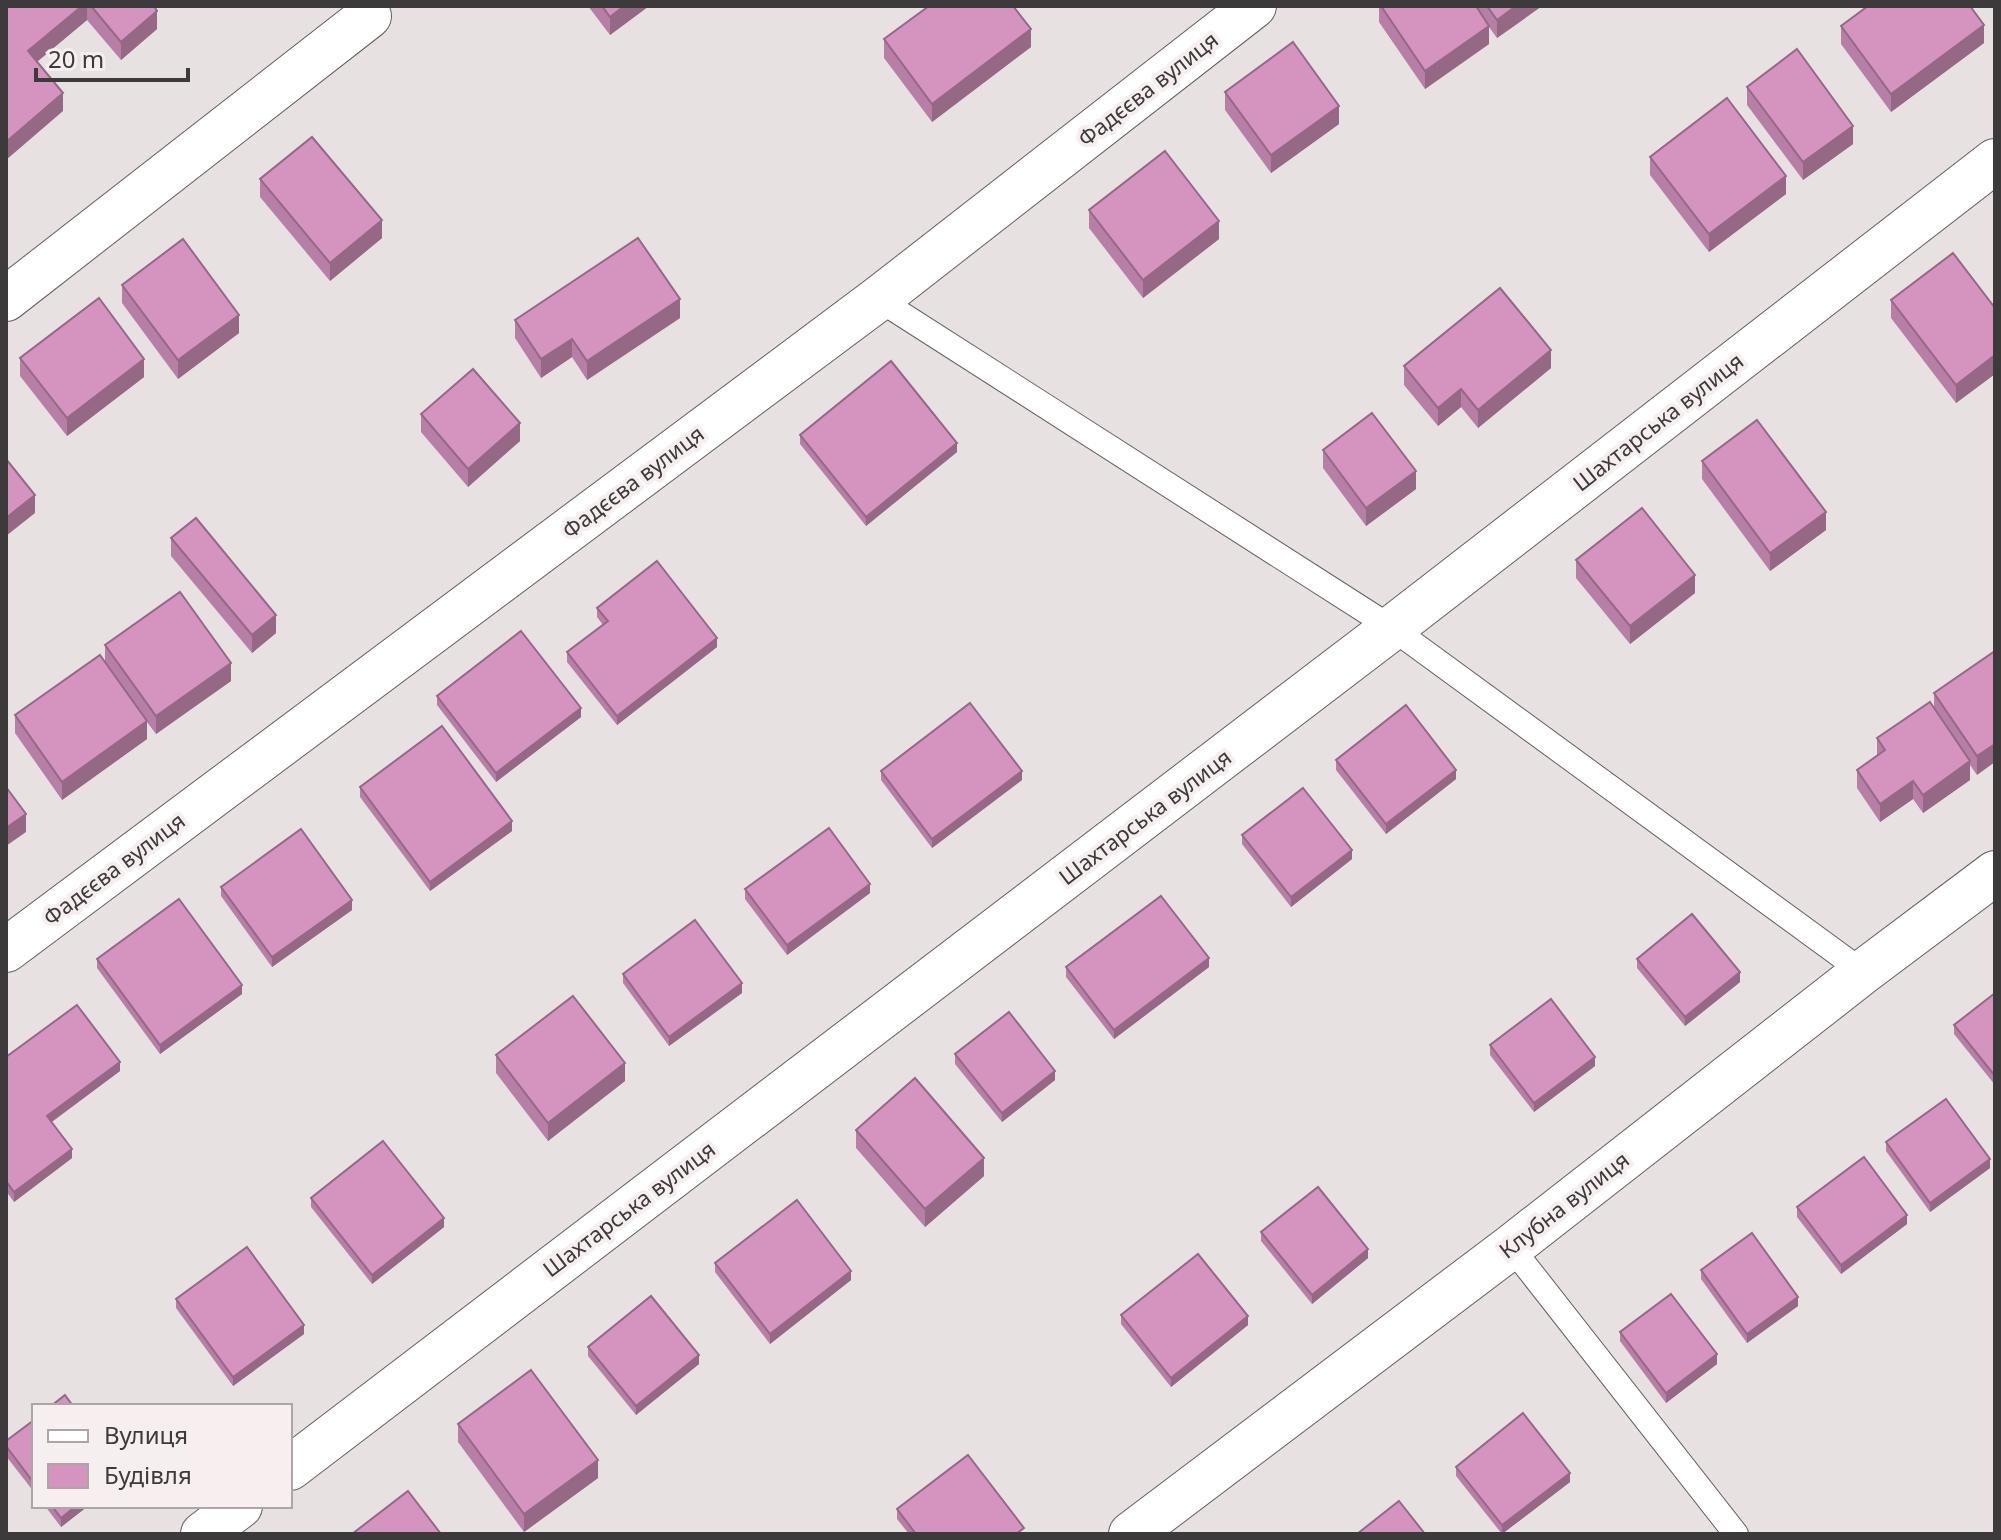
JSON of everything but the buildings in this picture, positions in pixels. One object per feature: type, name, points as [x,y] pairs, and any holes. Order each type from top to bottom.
[{"type":"street","name":"Фадєєва вулиця","points":[[6,950],[878,299],[1254,6]]},
{"type":"street","points":[[6,299],[369,16]]},
{"type":"street","name":"Шахтарська вулиця","points":[[292,1466],[1392,628],[1995,161]]},
{"type":"street","name":"Клубна вулиця","points":[[1131,1534],[1511,1247],[1995,873]]},
{"type":"street","points":[[203,1534],[237,1508]]},
{"type":"lane","points":[[878,299],[1392,628],[1863,972]]},
{"type":"lane","points":[[1511,1247],[1736,1534]]}]
